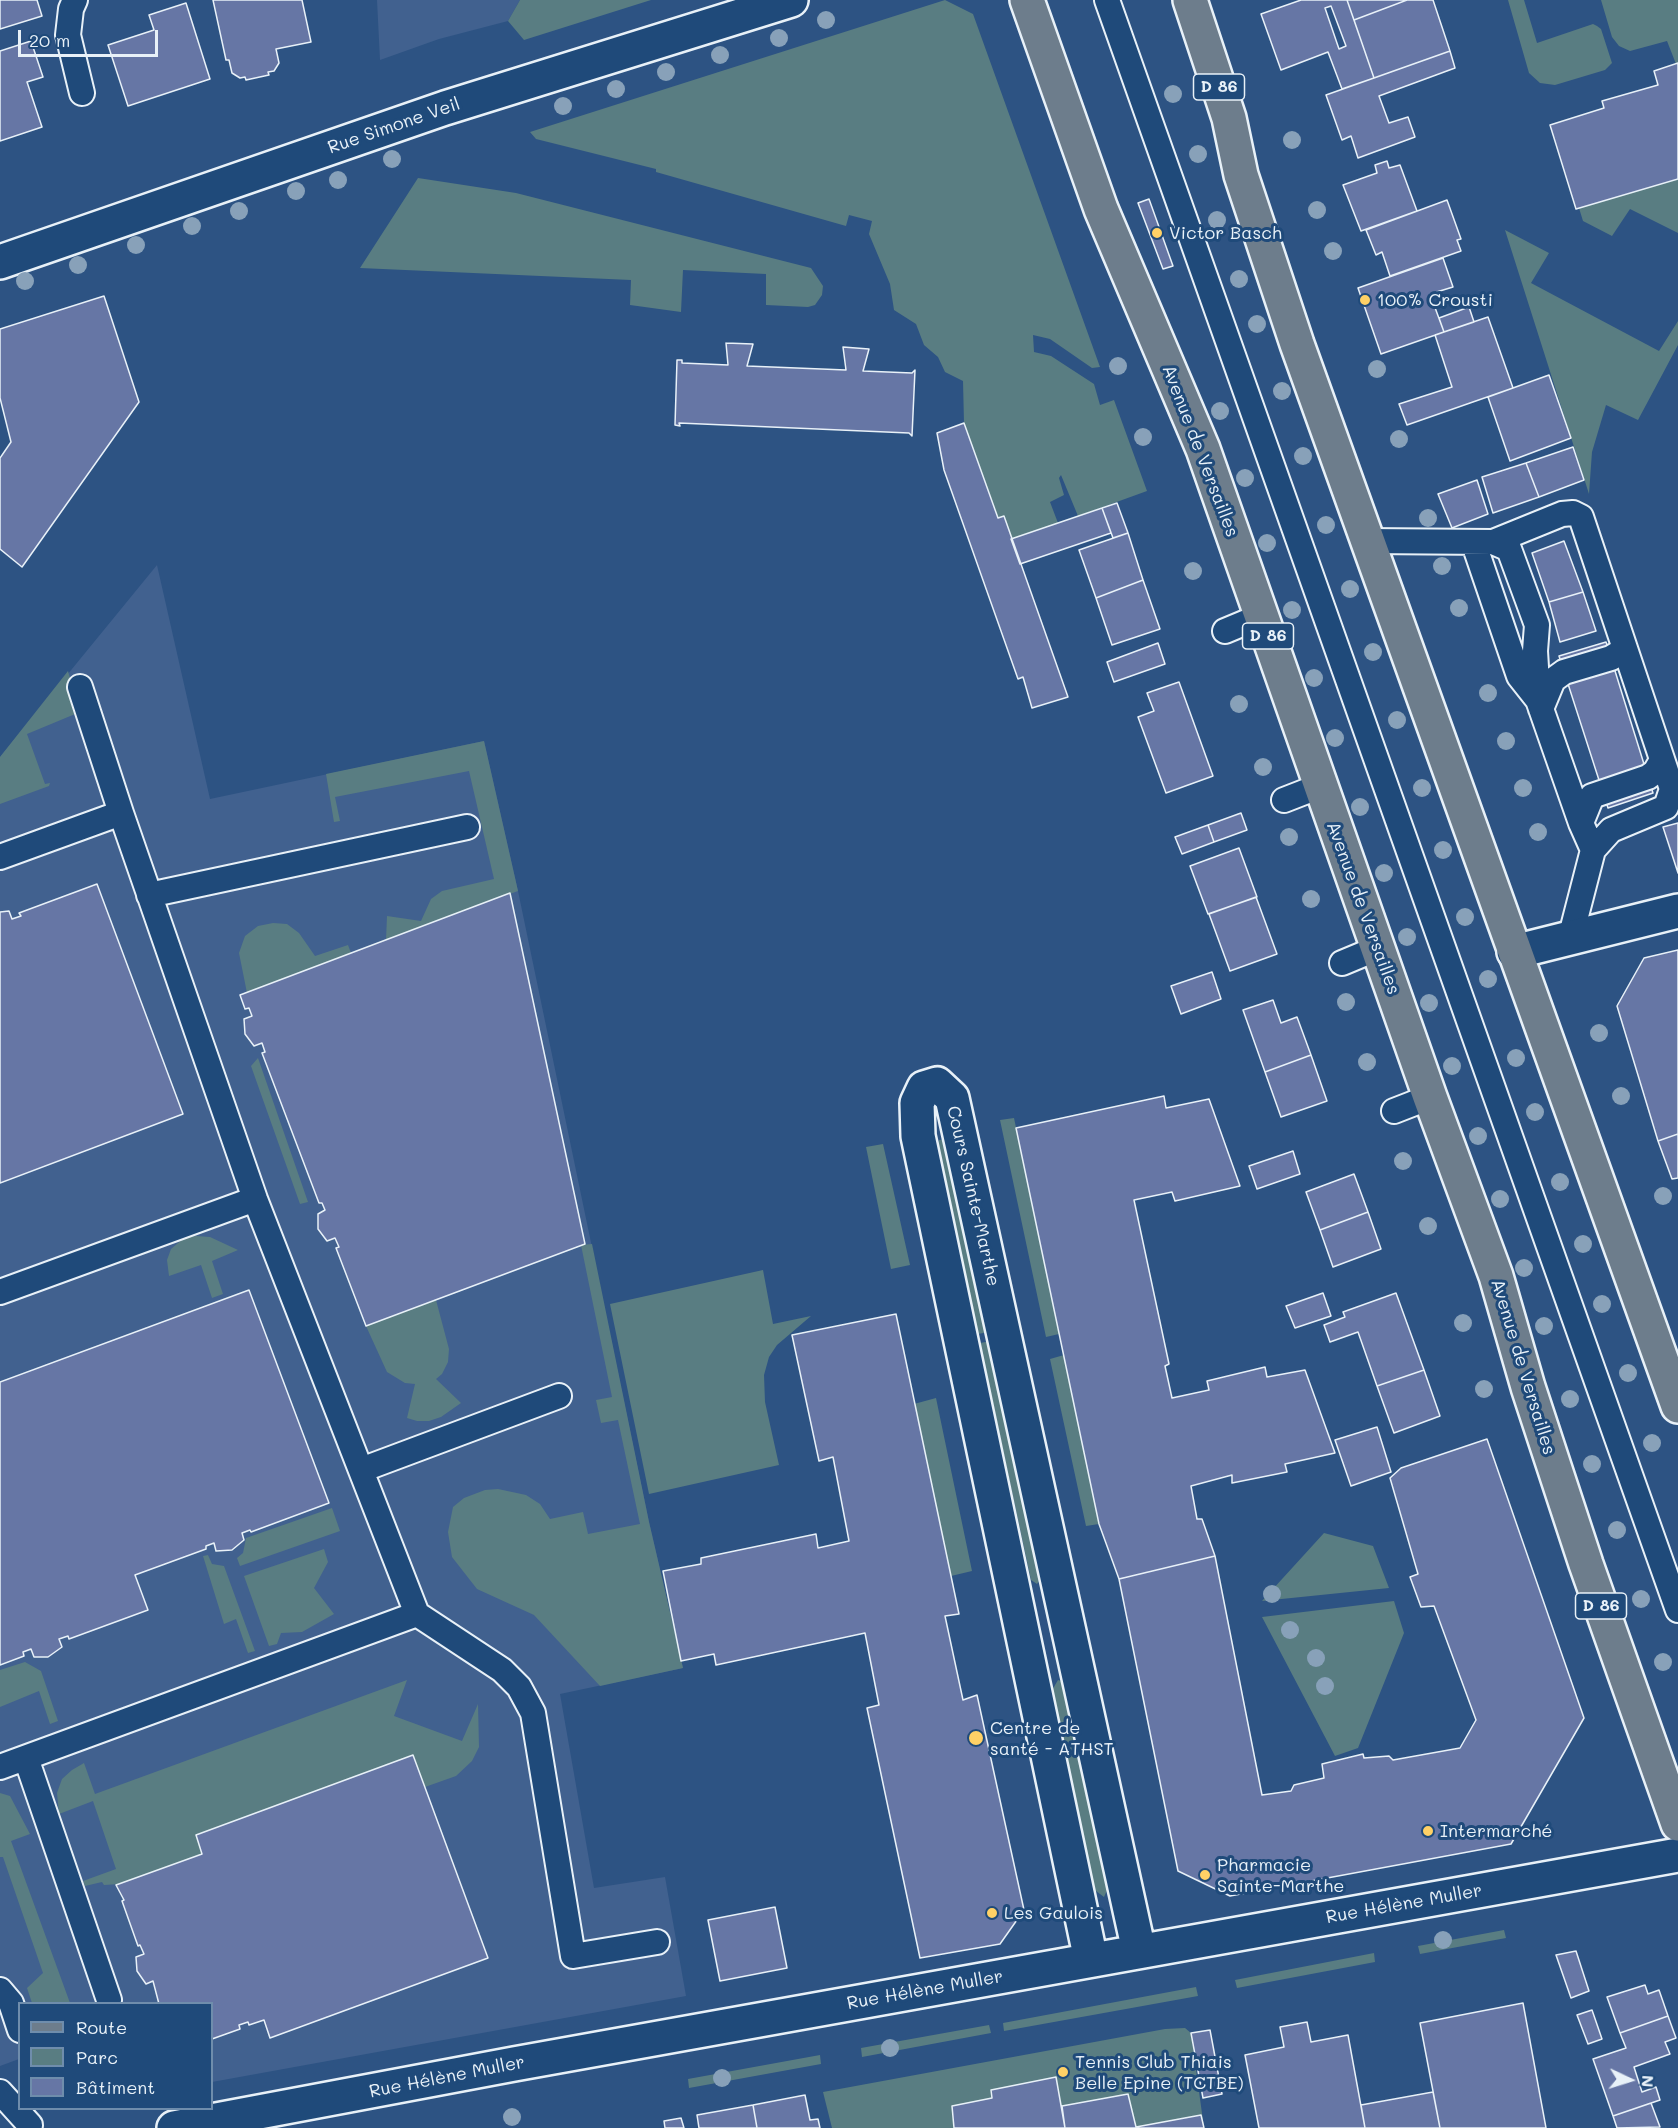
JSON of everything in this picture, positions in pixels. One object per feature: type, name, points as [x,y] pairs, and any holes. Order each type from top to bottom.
[{"type":"main road","name":"Avenue de Versailles","points":[[1028,0],[1101,209],[1203,449],[1430,1097],[1496,1276],[1528,1387],[1582,1553],[1678,1824]]},
{"type":"main road","name":"D 86","points":[[1190,0],[1229,117],[1241,176],[1366,541],[1678,1406]]},
{"type":"street","name":"Rue Simone Veil","points":[[0,262],[445,108],[791,0]]},
{"type":"street","points":[[1515,952],[1678,911]]},
{"type":"street","name":"Cours Sainte-Marthe","points":[[1091,1960],[918,1136],[917,1103],[924,1088],[937,1084],[952,1098],[1139,1951]]},
{"type":"street","name":"Rue Hélène Muller","points":[[174,2128],[1139,1951],[1678,1855]]},
{"type":"lane","points":[[75,0],[71,9],[68,35],[82,93]]},
{"type":"lane","points":[[1107,0],[1678,1610]]},
{"type":"lane","points":[[1484,543],[1562,514],[1573,513],[1581,517],[1672,789],[1666,807],[1611,830],[1593,850],[1570,939]]},
{"type":"lane","points":[[1366,541],[1484,543],[1509,549],[1537,625],[1535,651],[1540,705],[1581,824],[1593,850]]},
{"type":"lane","points":[[1484,543],[1519,676],[1540,705]]},
{"type":"lane","points":[[1225,631],[1261,616]]},
{"type":"lane","points":[[1540,705],[1553,680],[1564,672],[1611,658],[1624,650]]},
{"type":"lane","points":[[80,687],[149,895],[255,1199],[417,1614],[501,1670],[519,1687],[533,1713],[573,1956],[657,1942]]},
{"type":"lane","points":[[1581,824],[1592,796],[1647,777],[1655,772],[1662,760]]},
{"type":"lane","points":[[1284,800],[1320,786]]},
{"type":"lane","points":[[0,857],[121,813]]},
{"type":"lane","points":[[149,895],[467,827]]},
{"type":"lane","points":[[1342,963],[1378,948]]},
{"type":"lane","points":[[1394,1111],[1430,1097]]},
{"type":"lane","points":[[0,1292],[255,1199]]},
{"type":"lane","points":[[361,1470],[559,1396]]},
{"type":"lane","points":[[0,1767],[417,1614]]},
{"type":"lane","points":[[26,1758],[109,2000]]},
{"type":"lane","points":[[0,1990],[11,2003],[18,2024]]},
{"type":"lane","points":[[0,2092],[18,2109]]},
{"type":"shaded area","points":[[377,0],[520,0],[508,21],[439,39],[380,60]]},
{"type":"shaded area","points":[[157,565],[210,799],[484,741],[518,891],[649,1522],[683,1668],[560,1694],[594,1888],[665,1877],[686,1996],[213,2082],[213,2002],[18,2002],[18,2059],[0,2066],[0,757]]},
{"type":"green space","points":[[520,0],[651,0],[524,40],[508,21]]},
{"type":"green space","points":[[945,0],[973,14],[1100,367],[1092,368],[1050,339],[1033,335],[1034,352],[1051,356],[1094,384],[1100,405],[1114,400],[1147,491],[1078,516],[1061,475],[1059,478],[1064,495],[1050,502],[1058,523],[1011,539],[1003,516],[998,518],[964,423],[963,381],[945,372],[938,357],[924,345],[916,324],[894,310],[890,284],[869,234],[872,221],[849,215],[846,226],[656,172],[656,169],[536,139],[530,132]]},
{"type":"green space","points":[[1508,0],[1524,0],[1537,43],[1593,24],[1597,26],[1601,29],[1612,63],[1605,70],[1555,85],[1540,83],[1529,73]]},
{"type":"green space","points":[[1601,0],[1678,0],[1678,63],[1676,64],[1667,41],[1630,51],[1619,46],[1612,37]]},
{"type":"green space","points":[[418,178],[516,193],[811,268],[823,286],[822,295],[815,305],[808,307],[766,305],[766,274],[683,270],[681,312],[630,305],[631,280],[360,268]]},
{"type":"green space","points":[[1678,179],[1678,233],[1630,209],[1612,236],[1583,221],[1579,208]]},
{"type":"green space","points":[[1505,230],[1549,253],[1531,283],[1659,351],[1678,321],[1678,345],[1638,420],[1606,405],[1592,452],[1589,494]]},
{"type":"green space","points":[[68,671],[80,712],[27,734],[45,784],[50,783],[49,786],[0,804],[0,757]]},
{"type":"green space","points":[[484,741],[518,891],[386,940],[387,916],[421,921],[431,899],[442,891],[494,879],[469,771],[335,797],[340,821],[334,822],[326,774]]},
{"type":"green space","points":[[273,923],[287,924],[299,933],[315,956],[348,945],[351,953],[247,993],[239,953],[245,936],[258,926]]},
{"type":"green space","points":[[258,1058],[308,1202],[300,1204],[251,1066]]},
{"type":"green space","points":[[1014,1118],[1059,1334],[1046,1337],[1000,1120]]},
{"type":"green space","points":[[947,1139],[989,1332],[978,1334],[937,1145],[939,1140]]},
{"type":"green space","points":[[883,1144],[910,1265],[891,1269],[866,1147]]},
{"type":"green space","points":[[185,1237],[210,1237],[238,1250],[212,1261],[223,1294],[212,1298],[201,1265],[169,1276],[167,1260],[171,1249]]},
{"type":"green space","points":[[592,1244],[649,1522],[683,1668],[600,1686],[534,1615],[477,1589],[452,1557],[448,1532],[453,1507],[464,1498],[485,1490],[498,1489],[526,1495],[540,1504],[550,1519],[583,1512],[588,1534],[640,1524],[618,1420],[601,1423],[596,1400],[612,1397],[581,1245]]},
{"type":"green space","points":[[763,1270],[773,1324],[811,1316],[777,1345],[769,1357],[764,1375],[765,1402],[779,1465],[649,1494],[610,1304]]},
{"type":"green space","points":[[436,1300],[449,1349],[448,1362],[442,1374],[436,1379],[461,1403],[441,1417],[429,1421],[417,1421],[407,1418],[415,1384],[405,1383],[387,1372],[366,1326]]},
{"type":"green space","points":[[991,1341],[1042,1577],[1037,1584],[1031,1580],[980,1343]]},
{"type":"green space","points":[[1064,1355],[1099,1524],[1086,1526],[1050,1359]]},
{"type":"green space","points":[[936,1398],[972,1571],[951,1576],[914,1404]]},
{"type":"green space","points":[[332,1508],[340,1531],[240,1566],[237,1558],[243,1553],[246,1538]]},
{"type":"green space","points":[[1324,1533],[1373,1546],[1389,1588],[1262,1601]]},
{"type":"green space","points":[[324,1549],[328,1562],[314,1588],[334,1614],[302,1632],[281,1633],[277,1644],[269,1646],[244,1576]]},
{"type":"green space","points":[[208,1555],[212,1564],[224,1566],[255,1651],[248,1653],[236,1619],[224,1624],[203,1556]]},
{"type":"green space","points":[[1394,1601],[1404,1633],[1358,1748],[1335,1756],[1262,1617]]},
{"type":"green space","points":[[25,1662],[41,1671],[58,1721],[50,1724],[39,1691],[0,1707],[0,1670]]},
{"type":"green space","points":[[407,1680],[394,1716],[462,1741],[478,1704],[479,1747],[472,1761],[456,1776],[425,1787],[413,1755],[196,1835],[202,1854],[120,1884],[104,1885],[102,1882],[85,1886],[83,1881],[116,1869],[93,1801],[59,1814],[57,1793],[62,1779],[72,1770],[84,1763],[95,1794]]},
{"type":"green space","points":[[1058,1680],[1064,1682],[1110,1884],[1104,1897],[1092,1888],[1051,1692]]},
{"type":"green space","points":[[0,1793],[10,1796],[30,1834],[11,1841],[70,2002],[32,2002],[27,1988],[43,1973],[3,1857],[0,1857]]},
{"type":"green space","points":[[1504,1930],[1506,1938],[1420,1954],[1418,1946]]},
{"type":"green space","points":[[1374,1953],[1375,1962],[1237,1988],[1235,1980]]},
{"type":"green space","points":[[1196,1987],[1198,1996],[1004,2031],[1003,2023]]},
{"type":"green space","points":[[989,2025],[991,2033],[862,2057],[861,2048]]},
{"type":"green space","name":"Tennis Club Thiais Belle Epine (TCTBE)","points":[[1185,2028],[1191,2033],[1204,2128],[832,2128],[823,2092],[1165,2029]]},
{"type":"green space","points":[[820,2055],[821,2064],[689,2088],[688,2079]]},
{"type":"building","points":[[0,0],[37,0],[42,16],[0,29]]},
{"type":"building","points":[[213,0],[302,0],[311,42],[276,49],[279,63],[274,71],[268,72],[269,75],[246,80],[245,77],[240,78],[232,73],[229,60],[226,60]]},
{"type":"building","points":[[1301,0],[1347,0],[1374,78],[1342,89],[1328,52],[1281,70],[1261,14]],"holes":[[[1331,6],[1346,46],[1339,49],[1325,8]]]},
{"type":"building","points":[[1347,0],[1407,0],[1354,20]]},
{"type":"building","points":[[1407,0],[1433,0],[1450,51],[1374,78],[1354,20]]},
{"type":"building","points":[[186,3],[210,79],[128,106],[108,45],[154,30],[149,15]]},
{"type":"building","points":[[31,41],[43,77],[27,82],[42,127],[0,141],[0,51]]},
{"type":"building","points":[[1450,51],[1455,68],[1379,96],[1389,123],[1408,117],[1415,137],[1358,158],[1351,136],[1342,140],[1326,95]]},
{"type":"building","points":[[1678,63],[1678,179],[1576,209],[1550,125],[1604,108],[1602,101],[1658,85],[1654,71]]},
{"type":"building","points":[[1387,161],[1389,168],[1400,165],[1417,211],[1361,231],[1343,185],[1377,173],[1375,165]]},
{"type":"building","points":[[1149,199],[1173,266],[1163,269],[1138,203]]},
{"type":"building","points":[[1447,200],[1461,239],[1457,240],[1461,251],[1390,276],[1382,252],[1376,255],[1366,230]]},
{"type":"building","points":[[1443,258],[1453,287],[1430,294],[1444,332],[1381,354],[1358,288]]},
{"type":"building","points":[[104,296],[139,402],[22,567],[0,549],[0,458],[11,442],[0,398],[0,329]]},
{"type":"building","points":[[1469,307],[1474,322],[1444,332],[1439,318]]},
{"type":"building","points":[[1488,317],[1513,388],[1407,425],[1399,404],[1452,387],[1435,335]]},
{"type":"building","points":[[726,343],[753,344],[747,366],[846,370],[843,347],[869,349],[863,371],[912,373],[915,370],[912,436],[909,433],[679,423],[680,426],[675,425],[677,360],[682,360],[682,363],[728,365]]},
{"type":"building","points":[[1549,375],[1571,438],[1510,461],[1488,397]]},
{"type":"building","points":[[964,423],[998,518],[1004,516],[1068,697],[1032,708],[1023,677],[1018,679],[944,470],[937,433]]},
{"type":"building","points":[[1573,447],[1584,480],[1539,497],[1526,463]]},
{"type":"building","points":[[1526,463],[1539,497],[1493,513],[1482,477]]},
{"type":"building","points":[[1477,480],[1488,514],[1452,528],[1438,494]]},
{"type":"building","points":[[1117,503],[1128,533],[1113,538],[1102,508]]},
{"type":"building","points":[[1102,508],[1111,533],[1020,564],[1011,539]]},
{"type":"building","points":[[1128,533],[1143,580],[1096,598],[1079,550]]},
{"type":"building","points":[[1564,541],[1583,592],[1549,602],[1532,553]]},
{"type":"building","points":[[1143,580],[1160,629],[1112,645],[1096,598]]},
{"type":"building","points":[[1583,592],[1596,631],[1560,642],[1549,602]]},
{"type":"building","points":[[1606,642],[1653,793],[1608,808],[1559,656]]},
{"type":"building","points":[[1158,643],[1165,664],[1114,682],[1107,662]]},
{"type":"building","points":[[1179,682],[1213,776],[1166,793],[1138,717],[1154,711],[1147,693]]},
{"type":"building","points":[[1241,813],[1247,830],[1214,842],[1208,825]]},
{"type":"building","points":[[1678,823],[1678,873],[1663,827]]},
{"type":"building","points":[[1208,825],[1214,842],[1182,854],[1175,837]]},
{"type":"building","points":[[1239,848],[1257,897],[1208,914],[1190,866]]},
{"type":"building","points":[[97,884],[183,1114],[0,1183],[0,912],[9,911],[12,919],[21,916],[19,913]]},
{"type":"building","points":[[510,893],[585,1244],[366,1326],[336,1248],[339,1247],[335,1238],[327,1241],[318,1229],[318,1214],[325,1210],[322,1203],[319,1203],[262,1053],[265,1052],[262,1043],[254,1046],[245,1034],[244,1019],[252,1016],[249,1008],[245,1009],[240,995]]},
{"type":"building","points":[[1256,897],[1277,954],[1230,971],[1209,914]]},
{"type":"building","points":[[1678,950],[1678,1134],[1658,1141],[1617,1006],[1644,958]]},
{"type":"building","points":[[1212,972],[1221,999],[1181,1014],[1171,986]]},
{"type":"building","points":[[1273,1000],[1281,1023],[1297,1017],[1311,1055],[1265,1072],[1243,1010]]},
{"type":"building","points":[[1311,1055],[1327,1101],[1281,1117],[1265,1072]]},
{"type":"building","points":[[1164,1096],[1166,1108],[1209,1099],[1240,1186],[1175,1201],[1172,1192],[1134,1200],[1169,1364],[1165,1366],[1172,1398],[1209,1390],[1207,1381],[1265,1367],[1267,1377],[1305,1370],[1335,1453],[1285,1464],[1287,1472],[1232,1483],[1232,1475],[1191,1486],[1197,1519],[1202,1519],[1215,1556],[1119,1579],[1099,1524],[1016,1128]]},
{"type":"building","points":[[1678,1134],[1678,1178],[1672,1179],[1658,1141]]},
{"type":"building","points":[[1293,1151],[1300,1174],[1257,1189],[1249,1166]]},
{"type":"building","points":[[1354,1174],[1368,1212],[1320,1230],[1306,1192]]},
{"type":"building","points":[[1368,1212],[1381,1249],[1333,1267],[1320,1230]]},
{"type":"building","points":[[249,1290],[329,1503],[251,1532],[250,1530],[242,1533],[244,1540],[232,1550],[216,1551],[214,1543],[206,1546],[206,1549],[135,1575],[148,1610],[69,1639],[68,1636],[59,1639],[62,1647],[48,1657],[34,1657],[31,1649],[23,1652],[24,1656],[0,1665],[0,1382]]},
{"type":"building","points":[[1323,1293],[1331,1316],[1295,1328],[1286,1306]]},
{"type":"building","points":[[1396,1293],[1424,1370],[1377,1386],[1358,1332],[1330,1342],[1324,1325],[1345,1317],[1343,1312]]},
{"type":"building","points":[[896,1314],[959,1614],[945,1616],[963,1700],[977,1695],[1024,1910],[1000,1944],[920,1958],[867,1708],[879,1705],[865,1633],[716,1665],[714,1654],[681,1661],[663,1571],[701,1564],[701,1558],[816,1534],[818,1548],[849,1541],[833,1457],[819,1461],[792,1335]]},
{"type":"building","points":[[1424,1370],[1440,1416],[1394,1433],[1377,1386]]},
{"type":"building","points":[[1377,1427],[1391,1472],[1351,1486],[1335,1440]]},
{"type":"building","points":[[1487,1439],[1584,1718],[1511,1844],[1230,1896],[1178,1871],[1119,1579],[1215,1556],[1262,1795],[1291,1791],[1294,1785],[1324,1778],[1322,1764],[1363,1754],[1364,1758],[1389,1756],[1393,1760],[1460,1748],[1476,1720],[1434,1606],[1421,1607],[1410,1577],[1418,1574],[1390,1478],[1401,1468]]},
{"type":"building","points":[[413,1755],[488,1958],[270,2038],[264,2020],[249,2025],[248,2022],[239,2025],[240,2029],[213,2039],[213,2002],[158,2002],[153,1981],[146,1984],[137,1971],[136,1957],[144,1954],[140,1945],[138,1946],[122,1901],[124,1900],[116,1885],[202,1854],[196,1835]]},
{"type":"building","points":[[775,1907],[787,1968],[720,1981],[708,1920]]},
{"type":"building","points":[[1576,1951],[1589,1991],[1571,1998],[1556,1955]]},
{"type":"building","points":[[1645,1985],[1648,1994],[1659,1990],[1668,2016],[1620,2033],[1607,1997]]},
{"type":"building","points":[[1523,2003],[1546,2128],[1440,2128],[1420,2023]]},
{"type":"building","points":[[1592,2010],[1602,2039],[1588,2044],[1577,2015]]},
{"type":"building","points":[[1668,2016],[1676,2038],[1665,2042],[1670,2054],[1634,2067],[1642,2092],[1656,2087],[1660,2100],[1613,2116],[1593,2059],[1626,2048],[1620,2033]]},
{"type":"building","points":[[1307,2022],[1311,2042],[1348,2035],[1365,2128],[1259,2128],[1245,2055],[1284,2047],[1280,2027]]},
{"type":"building","points":[[1210,2030],[1222,2094],[1203,2098],[1191,2033]]},
{"type":"building","points":[[1056,2077],[1065,2128],[954,2128],[952,2106],[992,2098],[991,2090]]},
{"type":"building","points":[[1433,2092],[1440,2128],[1365,2128],[1361,2105]]},
{"type":"building","points":[[1128,2094],[1136,2127],[1201,2115],[1204,2128],[1065,2128],[1062,2106]]},
{"type":"building","points":[[805,2095],[810,2120],[818,2119],[820,2128],[757,2128],[753,2105]]},
{"type":"building","points":[[1651,2103],[1660,2127],[1617,2128],[1613,2116]]},
{"type":"building","points":[[753,2105],[757,2128],[699,2128],[697,2115]]},
{"type":"building","points":[[681,2118],[684,2128],[665,2128],[664,2121]]},
{"type":"place","name":"Victor Basch","points":[[1157,233]]},
{"type":"place","name":"100% Crousti","points":[[1365,300]]},
{"type":"place","name":"Centre de santé - ATHST","points":[[976,1738]]},
{"type":"place","name":"Intermarché","points":[[1428,1831]]},
{"type":"place","name":"Pharmacie Sainte-Marthe","points":[[1205,1875]]},
{"type":"place","name":"Les Gaulois","points":[[992,1913]]},
{"type":"place","name":"Tennis Club Thiais Belle Epine (TCTBE)","points":[[1063,2072]]}]
